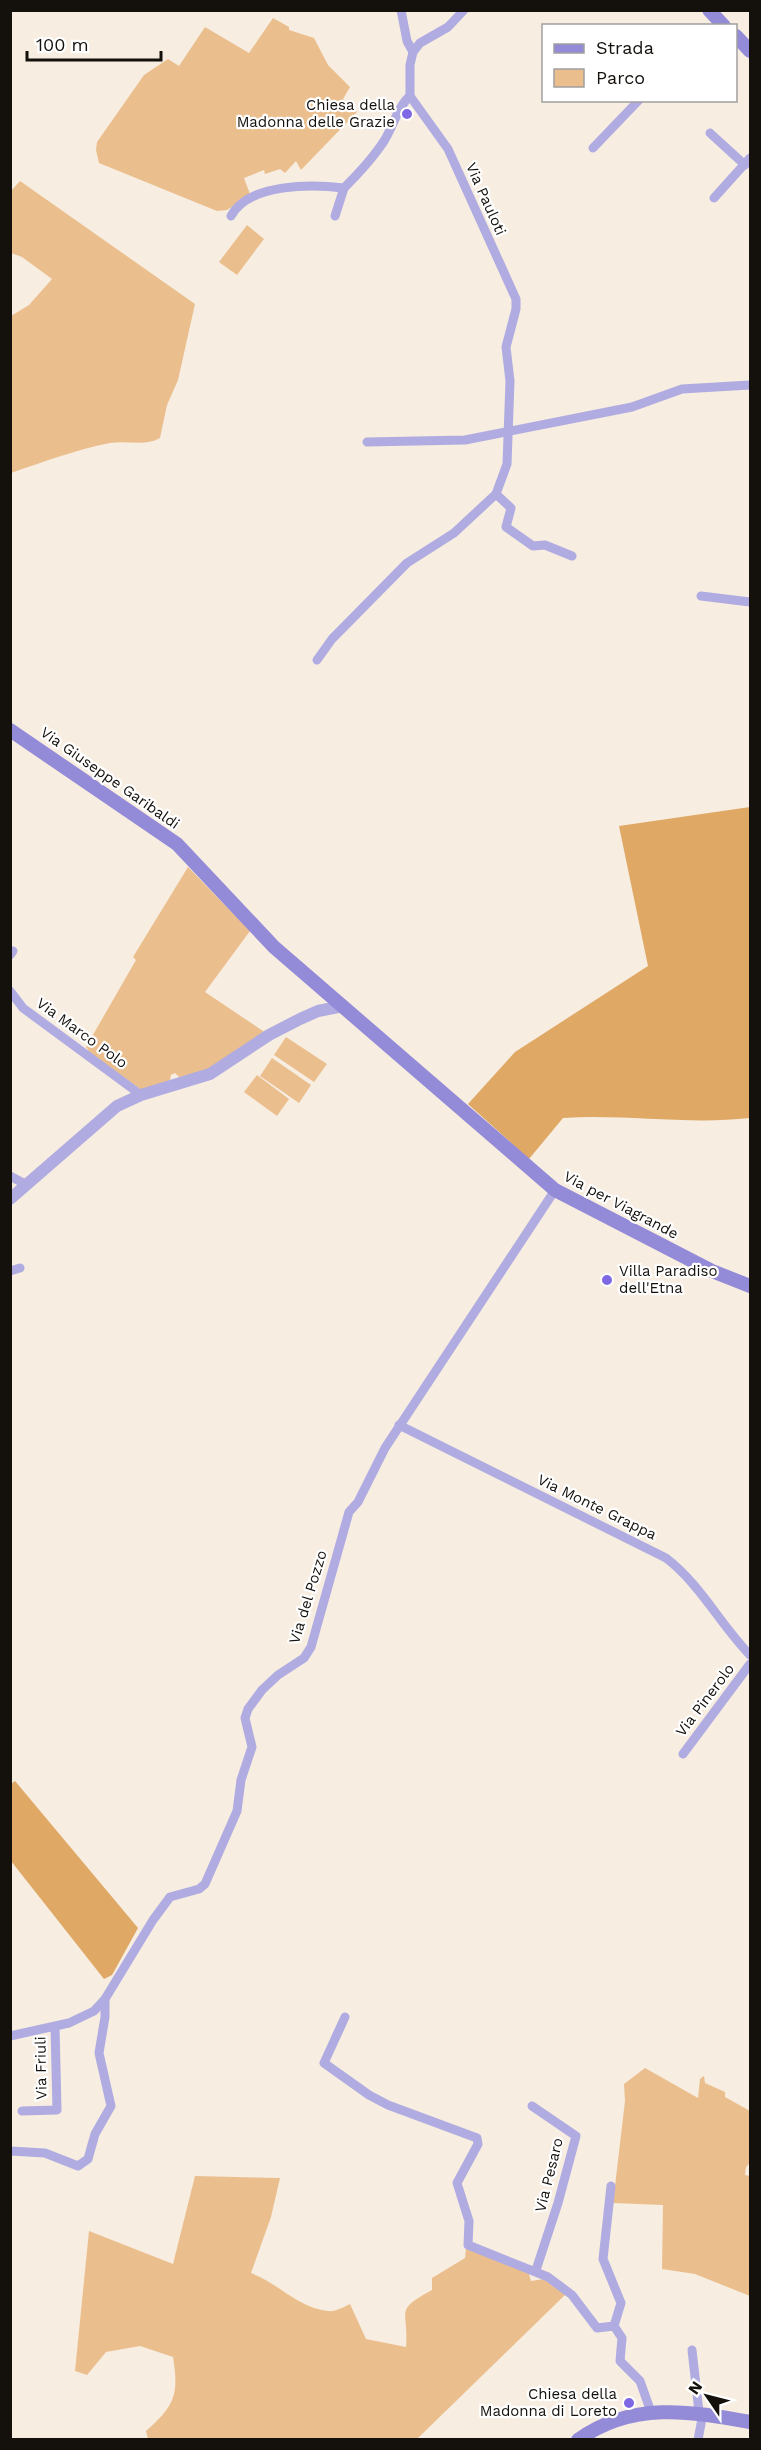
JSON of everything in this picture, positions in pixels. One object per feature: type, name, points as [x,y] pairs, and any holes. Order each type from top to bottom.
[{"type":"main road","points":[[737,38],[750,51]]},
{"type":"main road","name":"Via Giuseppe Garibaldi","points":[[10,730],[177,844],[274,947],[343,1006]]},
{"type":"main road","name":"Via Giuseppe Garibaldi","points":[[10,739],[189,856]]},
{"type":"main road","name":"Via per Viagrande","points":[[343,1006],[555,1190],[712,1271],[750,1286]]},
{"type":"main road","points":[[578,2439],[613,2422],[651,2412],[701,2412],[750,2422]]},
{"type":"street","points":[[401,10],[407,41],[414,52]]},
{"type":"street","points":[[334,216],[344,188],[368,164],[385,141],[404,101],[410,96],[410,65],[414,52],[420,43],[448,27],[464,10]]},
{"type":"street","name":"Via Pauloti","points":[[410,96],[448,149],[516,298],[506,347],[510,381],[507,464],[496,494]]},
{"type":"street","points":[[593,148],[637,102]]},
{"type":"street","points":[[710,133],[747,162],[714,198]]},
{"type":"street","points":[[231,216],[240,204],[287,187],[344,188]]},
{"type":"street","points":[[367,442],[442,441],[509,431],[632,407],[682,389],[750,385]]},
{"type":"street","points":[[317,660],[332,639],[407,563],[454,533],[496,494],[511,508],[506,527],[533,546],[545,545],[572,556]]},
{"type":"street","points":[[701,596],[750,602]]},
{"type":"street","name":"Via Marco Polo","points":[[10,991],[23,1008],[141,1095]]},
{"type":"street","points":[[10,1199],[109,1112],[141,1095],[210,1074],[269,1035],[300,1019],[318,1011],[343,1006]]},
{"type":"street","points":[[10,1176],[27,1185]]},
{"type":"street","name":"Via del Pozzo","points":[[10,2036],[55,2027],[86,2016],[105,1999],[153,1920],[170,1897],[199,1889],[210,1876],[218,1850],[237,1811],[241,1780],[252,1747],[245,1718],[249,1708],[262,1690],[304,1658],[311,1647],[344,1527],[399,1425],[555,1190]]},
{"type":"street","name":"Via Monte Grappa","points":[[399,1425],[666,1558],[686,1574],[736,1641],[750,1655]]},
{"type":"street","name":"Via Pinerolo","points":[[683,1755],[750,1664]]},
{"type":"street","points":[[10,2151],[45,2153],[78,2166],[88,2159],[95,2134],[111,2106],[99,2053],[105,2017],[105,1999]]},
{"type":"street","points":[[345,2017],[324,2062],[357,2087],[388,2105],[477,2138],[478,2144],[458,2183],[469,2221],[468,2245],[536,2270],[572,2295],[597,2328],[614,2326]]},
{"type":"street","name":"Via Friuli","points":[[21,2111],[57,2110],[55,2027]]},
{"type":"street","name":"Via Pesaro","points":[[532,2106],[576,2136],[558,2203],[536,2270]]},
{"type":"street","points":[[611,2186],[603,2259],[621,2303],[614,2326],[621,2338],[620,2361],[640,2381],[651,2412]]},
{"type":"street","points":[[692,2350],[701,2412],[698,2439]]},
{"type":"green space","points":[[273,18],[289,27],[289,30],[314,38],[328,65],[350,87],[343,99],[357,112],[301,170],[296,161],[285,173],[280,169],[265,174],[264,170],[244,178],[250,194],[227,210],[217,211],[99,163],[97,142],[144,75],[168,59],[179,66],[205,27],[249,53]]},
{"type":"green space","points":[[20,181],[195,304],[178,380],[167,405],[160,438],[142,443],[116,442],[97,446],[59,456],[11,473],[11,316],[29,305],[52,279],[22,257],[11,253],[11,191]]},
{"type":"green space","points":[[247,225],[264,239],[237,275],[219,262]]},
{"type":"green space","points":[[188,867],[250,931],[205,992],[266,1033],[209,1071],[179,1077],[175,1073],[171,1075],[170,1080],[143,1091],[90,1053],[86,1047],[136,960],[133,957]]},
{"type":"green space","points":[[286,1037],[327,1064],[314,1082],[274,1055]]},
{"type":"green space","points":[[272,1058],[311,1085],[299,1103],[260,1076]]},
{"type":"green space","points":[[257,1075],[289,1099],[277,1116],[244,1092]]},
{"type":"green space","points":[[645,2068],[698,2098],[700,2079],[704,2076],[705,2083],[725,2092],[725,2097],[750,2111],[750,2163],[746,2167],[745,2175],[750,2176],[750,2296],[695,2274],[662,2269],[663,2205],[613,2203],[625,2101],[624,2084]]},
{"type":"green space","points":[[195,2176],[280,2178],[271,2217],[251,2273],[317,2309],[334,2311],[350,2304],[366,2339],[406,2347],[407,2308],[432,2290],[432,2278],[465,2258],[466,2248],[528,2271],[531,2281],[544,2279],[567,2293],[417,2439],[148,2439],[146,2431],[163,2414],[173,2399],[175,2370],[173,2357],[140,2346],[106,2352],[87,2375],[75,2371],[89,2231],[173,2264]]},
{"type":"shaded area","points":[[750,807],[750,1118],[704,1120],[563,1118],[529,1159],[468,1104],[515,1052],[648,966],[619,826]]},
{"type":"shaded area","points":[[15,1781],[138,1928],[112,1975],[104,1979],[11,1861],[11,1784]]},
{"type":"place","name":"Chiesa della Madonna delle Grazie","points":[[407,114]]},
{"type":"place","name":"Villa Paradiso dell'Etna","points":[[607,1280]]},
{"type":"place","name":"Chiesa della Madonna di Loreto","points":[[629,2403]]}]
